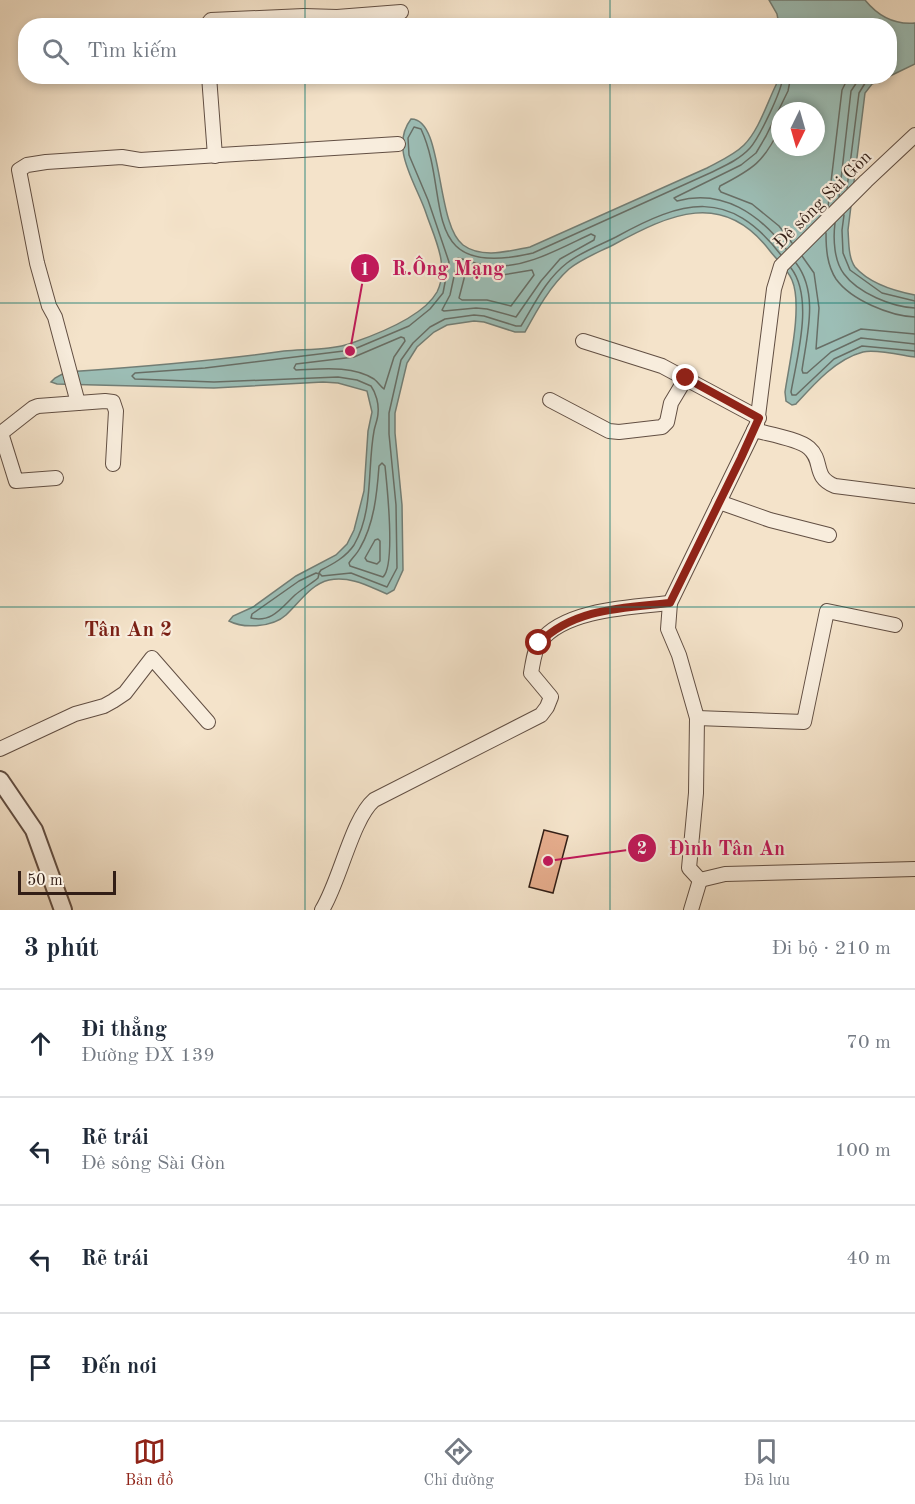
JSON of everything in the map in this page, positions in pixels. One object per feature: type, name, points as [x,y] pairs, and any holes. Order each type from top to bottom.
[{"type":"street","points":[[258,18],[337,17],[401,12]]},
{"type":"street","points":[[209,84],[215,156]]},
{"type":"street","name":"Đê sông Sài Gòn","points":[[670,603],[756,424],[774,289],[781,266],[915,135]]},
{"type":"street","points":[[78,403],[55,317],[49,306],[37,263],[19,170],[27,165],[46,162],[122,158],[140,160],[398,144]]},
{"type":"street","points":[[583,341],[662,366],[686,378],[756,424],[805,444],[812,450],[821,478],[827,483],[915,496]]},
{"type":"street","points":[[550,400],[609,430],[619,432],[662,426],[667,422],[671,403],[686,378]]},
{"type":"street","points":[[56,478],[16,481],[1,434],[33,408],[113,402],[116,411],[113,464]]},
{"type":"street","points":[[719,502],[770,520],[829,535]]},
{"type":"street","points":[[322,910],[332,892],[368,805],[541,715],[551,697],[531,673],[539,643],[550,631],[576,618],[606,610],[670,603],[668,629],[679,655],[697,718],[696,793],[689,868],[700,880]]},
{"type":"street","points":[[697,718],[804,722],[827,611],[895,625]]},
{"type":"street","points":[[0,749],[75,714],[104,706],[113,701],[124,693],[152,658],[208,722]]},
{"type":"street","points":[[0,780],[34,830],[63,910]]},
{"type":"street","points":[[700,880],[725,874],[915,868]]},
{"type":"street","points":[[691,910],[700,880]]},
{"type":"water","points":[[769,0],[865,0],[875,11],[887,18],[778,18]]},
{"type":"water","points":[[897,22],[915,23],[915,64],[897,73]]},
{"type":"water","points":[[776,84],[872,84],[865,93],[848,230],[849,249],[855,267],[868,278],[891,289],[915,295],[915,357],[875,351],[853,355],[826,373],[796,404],[792,405],[786,401],[785,392],[796,305],[792,280],[785,269],[752,232],[734,220],[715,214],[695,213],[655,224],[569,269],[550,291],[525,332],[515,332],[474,321],[447,325],[434,332],[417,347],[407,363],[395,413],[402,505],[403,570],[394,590],[387,594],[345,579],[329,580],[317,585],[286,615],[274,622],[250,626],[229,621],[233,616],[253,607],[296,576],[336,555],[347,544],[354,530],[364,491],[368,431],[372,412],[367,391],[338,383],[323,382],[214,388],[51,382],[66,372],[336,347],[387,330],[411,317],[437,292],[442,272],[436,242],[403,154],[405,130],[411,119],[422,123],[429,135],[454,234],[463,245],[487,253],[530,247],[707,168],[731,155],[744,145],[754,132]]},
{"type":"building","points":[[544,830],[568,836],[553,893],[529,887]]},
{"type":"place","name":"R.Ông Mạng","points":[[350,351]]},
{"type":"place","name":"Đình Tân An","points":[[548,861]]},
{"type":"district","name":"Tân An 2","points":[[128,630]]},
{"type":"route","points":[[539,643],[550,631],[576,618],[606,610],[670,603],[759,418],[686,378]]}]
